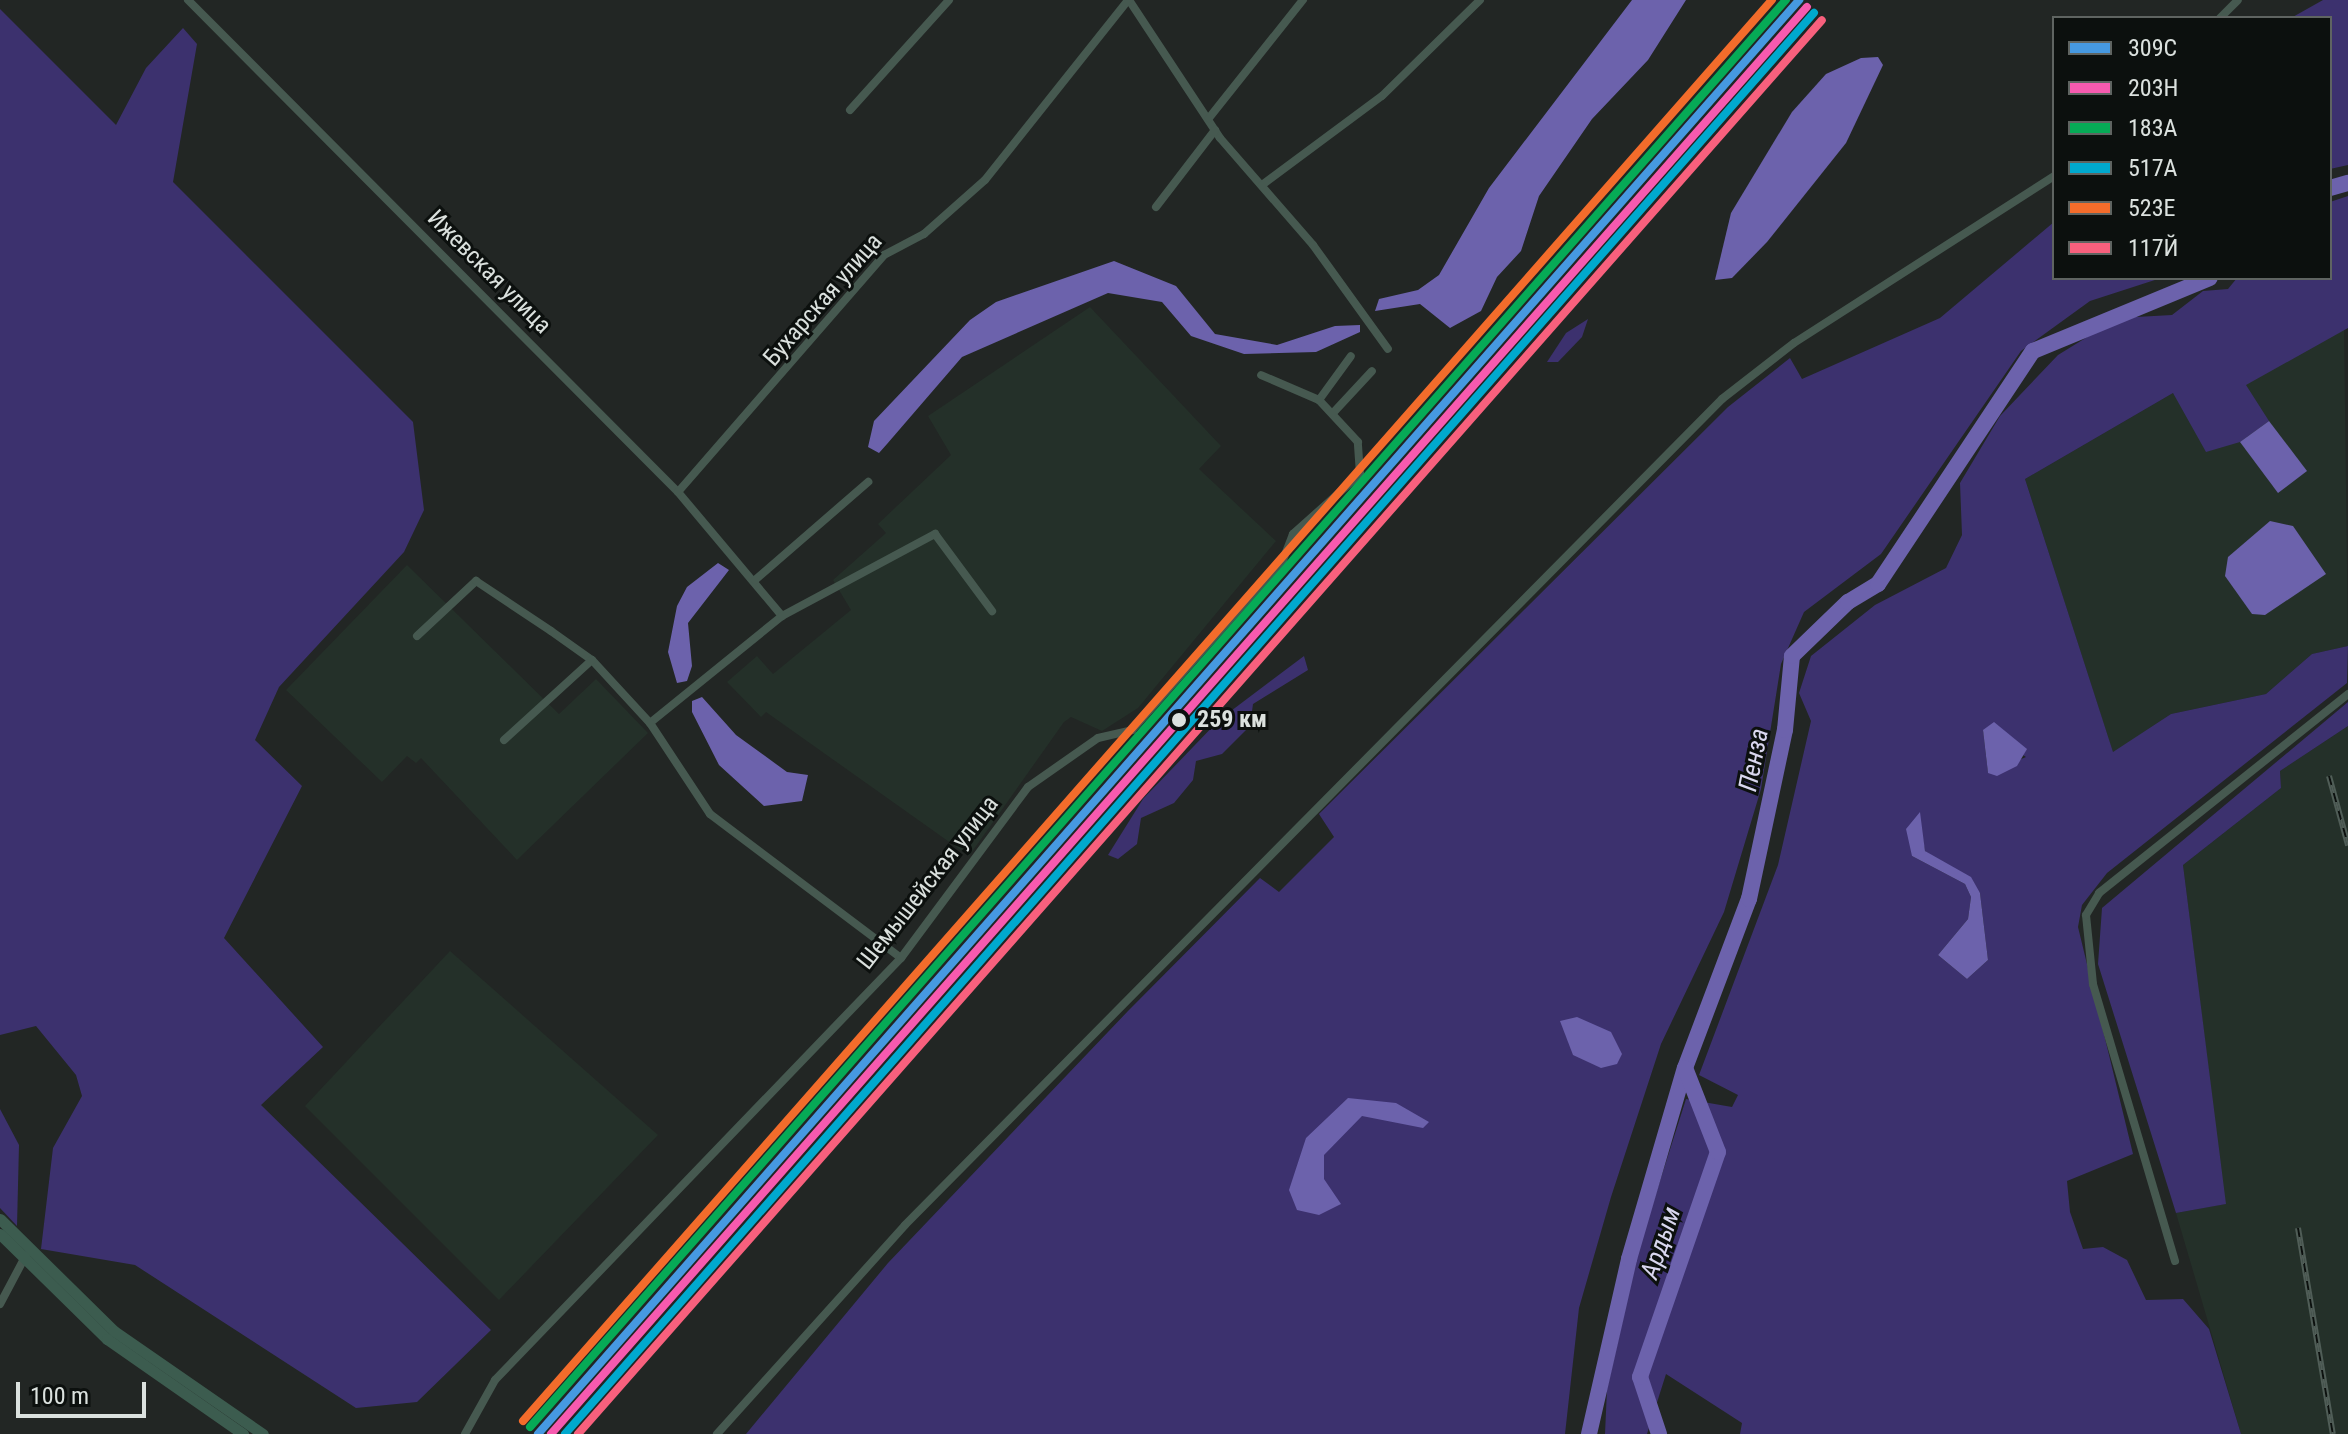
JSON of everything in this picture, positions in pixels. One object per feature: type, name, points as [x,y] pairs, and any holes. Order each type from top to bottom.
[{"type":"main road","points":[[0,1219],[25,1257],[148,1358],[263,1434]]},
{"type":"main road","points":[[0,1234],[142,1366],[243,1434]]},
{"type":"street","name":"Ижевская улица","points":[[188,0],[678,492],[755,580],[782,616]]},
{"type":"street","points":[[850,110],[949,0]]},
{"type":"street","name":"Бухарская улица","points":[[678,492],[884,255],[898,243],[924,234],[985,180],[1128,0]]},
{"type":"street","points":[[1128,0],[1215,130],[1313,245],[1365,324],[1388,349]]},
{"type":"street","points":[[1209,118],[1303,0]]},
{"type":"street","points":[[1262,185],[1382,96],[1480,0]]},
{"type":"street","points":[[2222,16],[2238,0]]},
{"type":"street","points":[[1156,207],[1215,130]]},
{"type":"street","points":[[717,1434],[905,1225],[1722,399],[1794,343],[2052,177]]},
{"type":"street","points":[[1319,400],[1351,356]]},
{"type":"street","points":[[1333,413],[1372,371]]},
{"type":"street","name":"Шемышейская улица","points":[[465,1434],[495,1380],[901,958],[1028,787],[1098,738],[1132,730],[1283,560],[1293,534],[1360,474],[1360,447],[1333,413],[1319,400],[1261,375]]},
{"type":"street","points":[[755,580],[868,482]]},
{"type":"street","points":[[650,723],[782,616],[935,534],[992,611]]},
{"type":"street","points":[[417,636],[476,581],[592,660],[650,723],[710,814],[901,958]]},
{"type":"street","points":[[504,740],[592,660]]},
{"type":"street","points":[[2175,1261],[2093,984],[2086,915],[2099,893],[2348,694]]},
{"type":"street","points":[[0,1304],[25,1257]]},
{"type":"shaded area","points":[[1632,0],[1686,0],[1648,60],[1592,119],[1539,196],[1521,251],[1497,277],[1481,311],[1450,328],[1420,304],[1375,311],[1379,299],[1418,290],[1439,275],[1489,188]]},
{"type":"shaded area","points":[[2323,0],[2348,0],[2348,165],[2332,169],[2332,16],[2295,16]]},
{"type":"shaded area","points":[[0,9],[116,125],[146,68],[183,28],[197,44],[173,182],[413,422],[424,510],[404,552],[279,687],[255,740],[302,786],[224,938],[323,1047],[261,1105],[491,1330],[417,1402],[356,1408],[135,1265],[41,1249],[53,1148],[82,1096],[76,1075],[36,1026],[0,1035]]},
{"type":"shaded area","points":[[1878,57],[1883,65],[1846,143],[1767,242],[1732,278],[1715,280],[1731,213],[1792,112],[1826,74],[1861,58]]},
{"type":"shaded area","points":[[2348,196],[2348,328],[2246,385],[2269,421],[2240,442],[2206,452],[2173,393],[2025,479],[2113,752],[2171,714],[2266,694],[2312,654],[2348,646],[2347,683],[2107,873],[2082,905],[2078,927],[2133,1154],[2067,1181],[2070,1212],[2083,1249],[2103,1247],[2127,1260],[2146,1300],[2183,1299],[2209,1329],[2241,1434],[1740,1434],[1742,1423],[1666,1374],[1647,1434],[1605,1434],[1607,1389],[1640,1244],[1686,1099],[1732,1107],[1738,1095],[1699,1075],[1778,865],[1811,721],[1799,693],[1811,656],[1875,605],[1946,568],[1962,535],[1960,483],[2000,416],[2058,355],[2118,318],[2172,315],[2203,291],[2228,289],[2235,280],[2332,280],[2332,201]],"holes":[[[1983,730],[2026,757],[1988,773]],[[1920,823],[1925,851],[1980,893],[1988,960],[1967,979],[1938,955],[1968,919],[1971,897],[1965,884],[1912,856]]]},
{"type":"shaded area","points":[[2052,224],[2052,280],[2155,280],[2090,301],[2021,351],[1881,554],[1804,612],[1781,664],[1761,789],[1724,912],[1661,1044],[1611,1197],[1579,1308],[1565,1434],[746,1434],[888,1263],[1128,1011],[1260,878],[1279,892],[1334,837],[1319,814],[1728,407],[1790,358],[1802,379],[1940,318]]},
{"type":"shaded area","points":[[1114,261],[1176,286],[1215,334],[1277,345],[1335,326],[1360,325],[1360,332],[1316,352],[1244,354],[1191,336],[1162,302],[1108,293],[962,357],[879,453],[868,447],[874,421],[970,320],[996,302]]},
{"type":"shaded area","points":[[1090,307],[1221,446],[1199,469],[1276,541],[1138,708],[1102,731],[1071,717],[1064,722],[969,856],[766,712],[761,717],[727,682],[757,656],[773,674],[851,610],[833,580],[886,533],[878,524],[951,455],[928,416]]},
{"type":"shaded area","points":[[1588,319],[1582,337],[1558,362],[1547,362],[1566,333]]},
{"type":"shaded area","points":[[2344,327],[2348,646],[2312,654],[2266,694],[2171,714],[2113,753],[2025,479],[2173,393],[2189,415]]},
{"type":"shaded area","points":[[2269,421],[2307,471],[2278,493],[2240,442]]},
{"type":"shaded area","points":[[2270,521],[2293,526],[2326,574],[2265,615],[2252,614],[2225,576],[2228,557]]},
{"type":"shaded area","points":[[718,563],[729,570],[688,623],[692,666],[687,681],[677,683],[668,652],[677,606],[687,587]]},
{"type":"shaded area","points":[[407,565],[559,714],[596,679],[648,733],[517,860],[421,758],[416,763],[407,756],[382,782],[286,690]]},
{"type":"shaded area","points":[[1304,656],[1308,670],[1253,704],[1250,726],[1222,754],[1196,761],[1193,780],[1174,803],[1141,818],[1137,844],[1118,859],[1108,855],[1143,799],[1219,720]]},
{"type":"shaded area","points":[[702,697],[736,735],[787,772],[808,775],[802,801],[764,806],[719,765],[692,712],[692,701]]},
{"type":"shaded area","points":[[2348,702],[2348,726],[2280,771],[2281,788],[2183,865],[2226,1204],[2176,1213],[2098,964],[2102,908]]},
{"type":"shaded area","points":[[1994,722],[2027,749],[2017,766],[1997,776],[1988,773],[1983,730]]},
{"type":"shaded area","points":[[2348,726],[2348,1434],[2241,1434],[2176,1213],[2225,1204],[2183,865],[2281,788],[2280,771]]},
{"type":"shaded area","points":[[1920,812],[1925,851],[1971,877],[1980,893],[1988,960],[1967,979],[1938,955],[1968,919],[1971,897],[1965,884],[1912,856],[1906,829]]},
{"type":"shaded area","points":[[450,951],[658,1135],[499,1300],[305,1106]]},
{"type":"shaded area","points":[[1577,1017],[1611,1032],[1622,1054],[1617,1064],[1601,1068],[1573,1055],[1560,1021]]},
{"type":"shaded area","points":[[1348,1098],[1396,1103],[1429,1122],[1423,1128],[1362,1116],[1324,1155],[1324,1179],[1341,1204],[1319,1215],[1297,1210],[1289,1190],[1306,1138]]},
{"type":"shaded area","points":[[0,1109],[19,1145],[17,1226],[0,1208]]},
{"type":"waterway","name":"Пенза","points":[[2332,187],[2348,183]]},
{"type":"waterway","name":"Пенза","points":[[1589,1434],[1629,1259],[1685,1068],[1749,899],[1785,730],[1792,656],[1848,602],[1878,584],[2033,351],[2205,280]]},
{"type":"waterway","name":"Ардым","points":[[1659,1434],[1640,1377],[1718,1152],[1685,1068]]},
{"type":"railway","points":[[2329,776],[2348,845]]},
{"type":"railway","points":[[2298,1228],[2333,1434]]},
{"type":"transit line","name":"523Е","points":[[523,1421],[1772,0]]},
{"type":"transit line","name":"183А","points":[[530,1427],[1786,0]]},
{"type":"transit line","name":"309С","points":[[538,1434],[1799,0]]},
{"type":"transit line","name":"203Н","points":[[551,1434],[1807,7]]},
{"type":"transit line","name":"517А","points":[[565,1434],[1814,13]]},
{"type":"transit line","name":"117Й","points":[[578,1434],[1822,20]]},
{"type":"place","name":"259 км","points":[[1179,720]]}]
